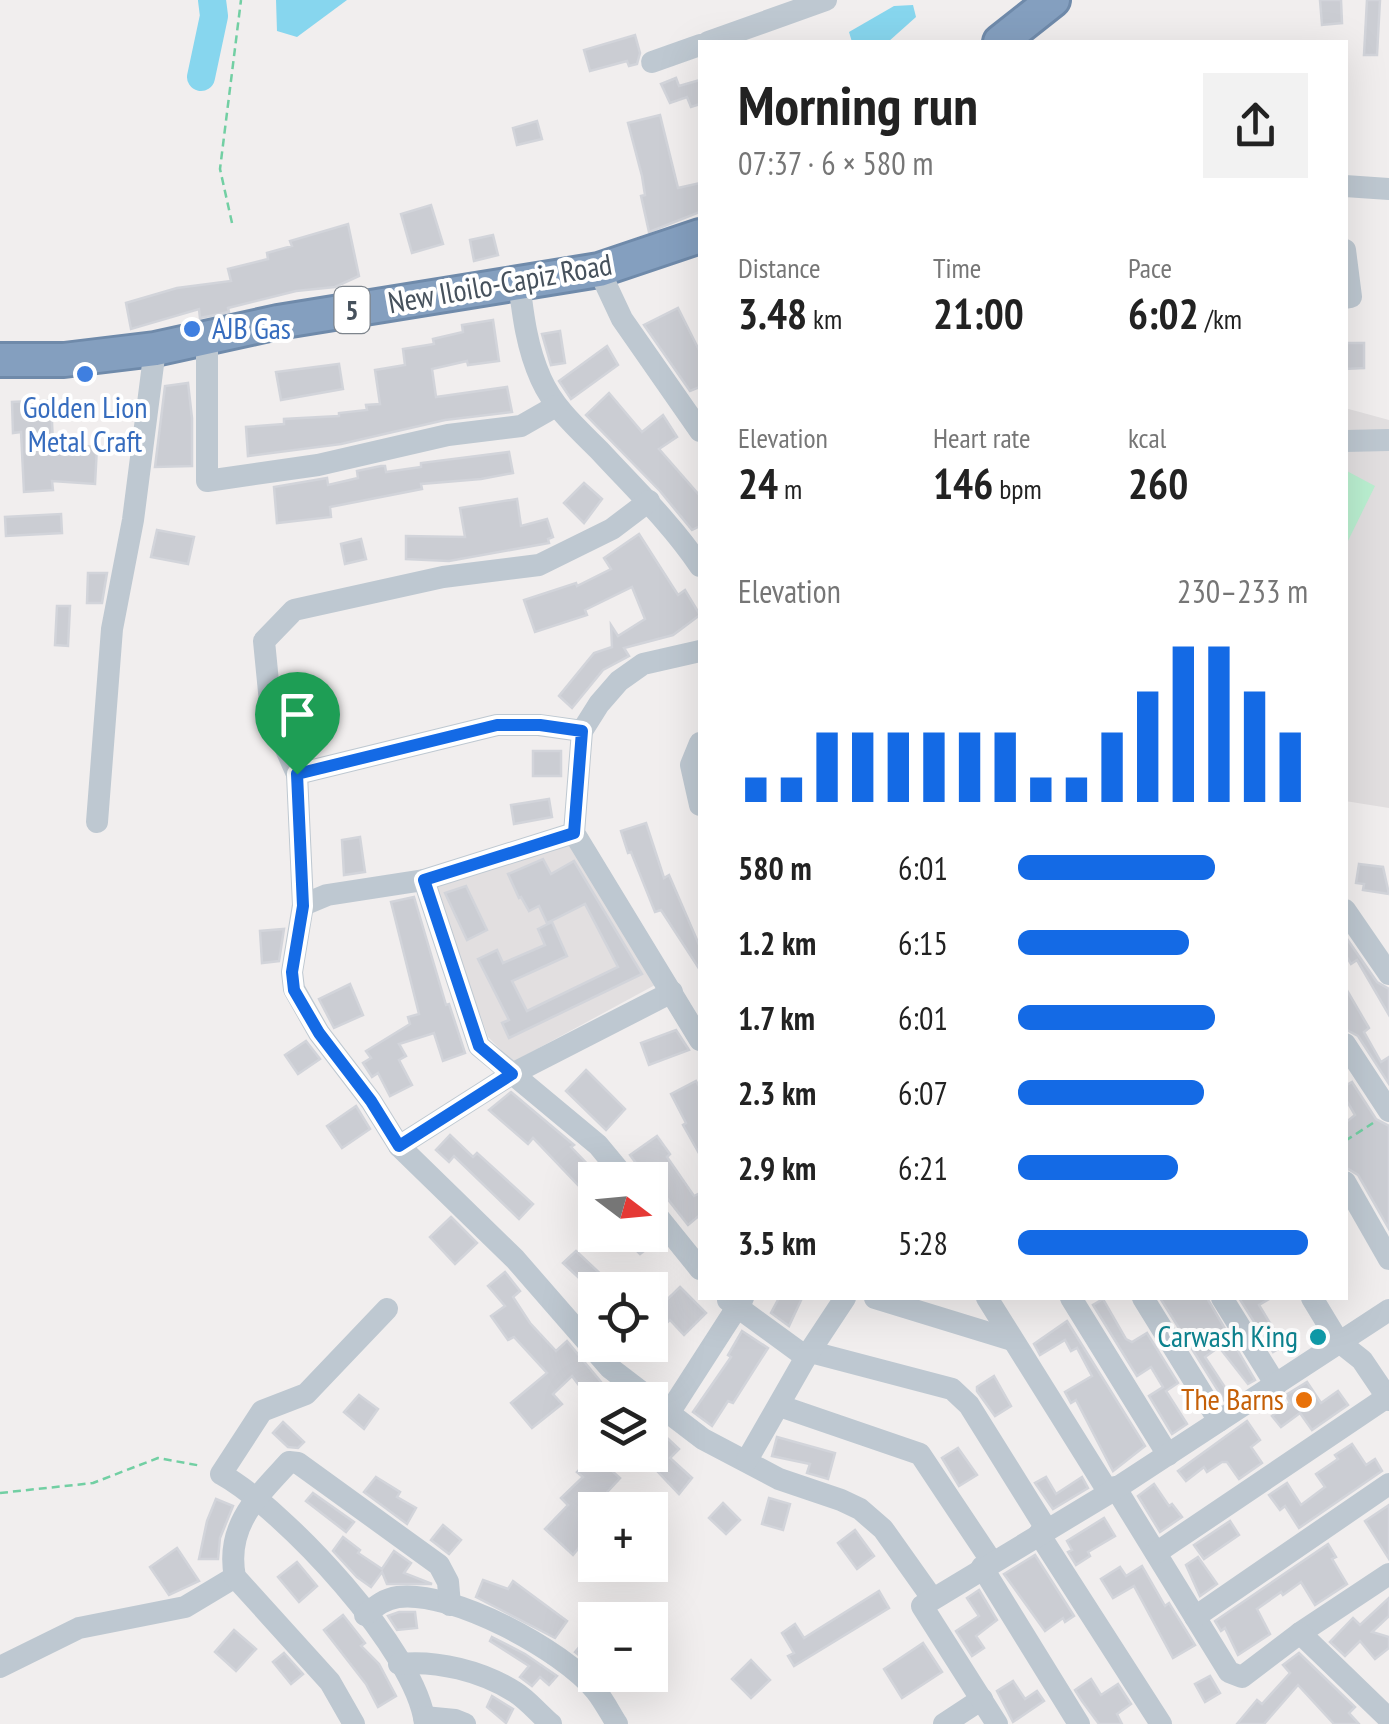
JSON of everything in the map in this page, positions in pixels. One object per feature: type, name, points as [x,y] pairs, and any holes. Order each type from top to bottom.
[{"type":"highway","points":[[1002,40],[1052,0]]},
{"type":"highway","name":"New Iloilo-Capiz Road","points":[[0,360],[64,360],[156,349],[278,322],[599,270],[698,237]]},
{"type":"street","points":[[714,40],[826,0]]},
{"type":"street","points":[[652,62],[698,46]]},
{"type":"street","points":[[1348,186],[1389,189]]},
{"type":"street","points":[[599,270],[622,319],[698,428]]},
{"type":"street","points":[[518,282],[526,337],[556,406],[621,477],[649,501],[698,563]]},
{"type":"street","points":[[207,337],[207,481],[318,465],[448,435],[521,426],[556,406]]},
{"type":"street","points":[[97,822],[112,628],[133,520],[156,349]]},
{"type":"street","points":[[1348,441],[1389,440]]},
{"type":"street","points":[[649,501],[612,529],[538,565],[443,577],[294,610],[264,641],[270,702],[297,774],[303,906],[292,972],[294,990],[319,1033],[371,1101],[399,1146],[515,1259],[610,1368],[704,1439],[779,1480],[860,1510],[884,1529],[932,1598]]},
{"type":"street","points":[[698,651],[642,664],[619,681],[582,731],[574,833],[698,1037]]},
{"type":"street","points":[[297,774],[497,725],[540,725],[582,731]]},
{"type":"street","points":[[698,748],[692,764],[698,795]]},
{"type":"street","points":[[303,906],[327,894],[424,880],[574,833]]},
{"type":"street","points":[[424,880],[479,1046],[598,1145],[613,1162]]},
{"type":"street","points":[[1348,914],[1389,974]]},
{"type":"street","points":[[399,1146],[512,1074],[672,992]]},
{"type":"street","points":[[1348,1050],[1382,1117]]},
{"type":"street","points":[[1348,1187],[1389,1259]]},
{"type":"street","points":[[668,1229],[698,1267]]},
{"type":"street","points":[[747,1460],[844,1300]]},
{"type":"street","points":[[882,1300],[1012,1340]]},
{"type":"street","points":[[988,1300],[1156,1553],[1228,1672],[1242,1677],[1300,1632],[1388,1578]]},
{"type":"street","points":[[1072,1300],[1168,1455]]},
{"type":"street","points":[[1144,1300],[1220,1421]]},
{"type":"street","points":[[1223,1300],[1276,1384]]},
{"type":"street","points":[[1156,1553],[1388,1398],[1362,1360],[1338,1341],[1313,1300]]},
{"type":"street","points":[[669,1413],[735,1301],[809,1354],[952,1389],[969,1405],[1160,1724]]},
{"type":"street","points":[[387,1308],[306,1394],[262,1412],[221,1474],[256,1498],[310,1548],[388,1643],[424,1720],[455,1720],[465,1724]]},
{"type":"street","points":[[997,1724],[922,1606],[1168,1455],[1389,1310]]},
{"type":"street","points":[[780,1406],[920,1454],[1079,1724]]},
{"type":"street","points":[[354,1724],[330,1682],[235,1577],[233,1539],[256,1498],[289,1462],[298,1463],[440,1565],[448,1582],[450,1605]]},
{"type":"street","points":[[1195,1617],[1389,1484]]},
{"type":"street","points":[[0,1667],[79,1628],[185,1607],[235,1577]]},
{"type":"street","points":[[365,1615],[384,1600],[402,1596],[450,1605],[503,1622],[554,1654],[594,1689],[617,1724]]},
{"type":"street","points":[[1300,1632],[1389,1719]]},
{"type":"street","points":[[399,1664],[423,1661],[459,1668],[514,1692],[551,1724]]},
{"type":"street","points":[[944,1724],[982,1699]]},
{"type":"path","points":[[232,223],[220,169],[241,0]]},
{"type":"path","points":[[1348,1139],[1382,1117]]},
{"type":"path","points":[[0,1493],[93,1484],[158,1458],[193,1462],[221,1474]]},
{"type":"shaded area","points":[[1348,409],[1389,420],[1389,808],[1348,801]]},
{"type":"shaded area","points":[[573,846],[655,985],[513,1062],[488,1037],[434,885]]},
{"type":"green space","points":[[1348,472],[1375,486],[1348,541]]},
{"type":"water","points":[[276,0],[347,0],[297,37],[277,31]]},
{"type":"water","points":[[913,5],[916,17],[890,40],[851,40],[849,32],[894,6]]},
{"type":"building","points":[[1320,0],[1341,0],[1342,23],[1322,25]]},
{"type":"building","points":[[1367,0],[1380,0],[1377,55],[1364,55]]},
{"type":"building","points":[[635,35],[640,53],[637,64],[629,66],[627,61],[590,71],[584,50]]},
{"type":"building","points":[[676,78],[679,86],[698,81],[698,105],[691,107],[687,97],[670,103],[661,84]]},
{"type":"building","points":[[660,115],[678,188],[698,183],[698,213],[649,232],[641,196],[645,195],[642,176],[628,123]]},
{"type":"building","points":[[537,121],[542,139],[517,145],[513,128]]},
{"type":"building","points":[[431,205],[443,244],[412,253],[401,214]]},
{"type":"building","points":[[348,224],[359,276],[335,287],[296,291],[228,308],[229,312],[200,318],[199,309],[131,329],[126,303],[177,288],[231,281],[228,269],[268,259],[267,253],[292,246],[290,241]]},
{"type":"building","points":[[493,235],[498,255],[474,261],[470,240]]},
{"type":"building","points":[[678,308],[698,348],[698,388],[690,391],[644,325]]},
{"type":"building","points":[[493,320],[499,361],[468,365],[467,361],[432,369],[436,397],[507,387],[512,412],[445,420],[341,444],[248,456],[246,427],[367,410],[366,405],[380,404],[375,370],[405,365],[403,349],[434,344],[433,339],[463,332],[462,325]]},
{"type":"building","points":[[560,331],[565,363],[551,365],[542,334]]},
{"type":"building","points":[[1348,343],[1364,343],[1364,368],[1348,369]]},
{"type":"building","points":[[607,346],[618,365],[571,399],[559,381]]},
{"type":"building","points":[[339,364],[343,389],[281,400],[276,372]]},
{"type":"building","points":[[188,383],[192,466],[155,467],[165,386]]},
{"type":"building","points":[[609,393],[642,432],[663,415],[677,437],[659,449],[698,494],[698,527],[692,530],[586,415]]},
{"type":"building","points":[[51,400],[53,444],[97,447],[95,484],[52,481],[53,490],[24,492],[21,432],[13,433],[12,402]]},
{"type":"building","points":[[509,452],[513,473],[421,484],[422,489],[330,507],[331,517],[277,523],[274,487],[327,478],[328,485],[358,478],[357,471],[381,466],[385,466],[386,472],[421,467],[421,463]]},
{"type":"building","points":[[584,483],[602,499],[584,523],[564,503]]},
{"type":"building","points":[[517,499],[521,526],[547,519],[553,537],[548,539],[549,543],[449,561],[406,559],[406,536],[465,537],[460,508]]},
{"type":"building","points":[[61,514],[62,533],[6,536],[5,517]]},
{"type":"building","points":[[157,530],[194,537],[188,564],[151,557]]},
{"type":"building","points":[[639,534],[678,595],[685,590],[698,616],[673,635],[624,648],[629,656],[603,670],[572,708],[559,696],[594,653],[612,647],[611,625],[618,636],[645,619],[632,587],[585,610],[587,615],[535,632],[524,600],[576,583],[577,586],[611,569],[604,558]]},
{"type":"building","points":[[361,539],[366,559],[345,564],[341,544]]},
{"type":"building","points":[[88,573],[107,573],[102,603],[87,603]]},
{"type":"building","points":[[57,606],[70,606],[68,646],[55,645]]},
{"type":"building","points":[[533,751],[561,751],[561,776],[533,776]]},
{"type":"building","points":[[549,799],[552,817],[514,824],[511,805]]},
{"type":"building","points":[[646,823],[664,878],[669,875],[698,942],[698,967],[661,910],[655,912],[621,831]]},
{"type":"building","points":[[360,837],[365,872],[344,875],[342,840]]},
{"type":"building","points":[[543,859],[551,874],[574,861],[642,974],[509,1038],[502,1023],[509,1020],[478,959],[497,950],[503,963],[545,945],[538,929],[552,922],[567,956],[512,981],[527,1011],[618,967],[585,904],[547,923],[539,906],[529,911],[519,898],[508,874]]},
{"type":"building","points":[[1359,864],[1383,867],[1389,894],[1363,890],[1364,884],[1356,883]]},
{"type":"building","points":[[466,886],[487,930],[467,940],[445,893]]},
{"type":"building","points":[[414,897],[446,1005],[449,1004],[465,1053],[443,1061],[434,1033],[399,1044],[406,1056],[399,1060],[412,1085],[390,1096],[378,1073],[372,1077],[363,1063],[371,1058],[366,1051],[410,1024],[408,1017],[419,1014],[391,902]]},
{"type":"building","points":[[284,929],[279,961],[262,963],[260,931]]},
{"type":"building","points":[[1348,940],[1377,982],[1389,989],[1389,1015],[1357,960],[1351,964]]},
{"type":"building","points":[[350,984],[363,1015],[334,1028],[319,999]]},
{"type":"building","points":[[1348,992],[1369,1028],[1364,1032],[1381,1062],[1389,1057],[1389,1084],[1358,1036],[1348,1031]]},
{"type":"building","points":[[676,1030],[689,1050],[649,1065],[641,1043]]},
{"type":"building","points":[[306,1041],[320,1059],[298,1074],[285,1055]]},
{"type":"building","points":[[586,1070],[625,1109],[606,1130],[566,1091]]},
{"type":"building","points":[[696,1081],[698,1084],[698,1151],[683,1125],[686,1123],[671,1094]]},
{"type":"building","points":[[1352,1082],[1376,1119],[1389,1126],[1389,1229],[1358,1175],[1348,1169],[1348,1121],[1355,1115],[1348,1103],[1348,1084]]},
{"type":"building","points":[[511,1092],[574,1145],[571,1147],[585,1162],[578,1162],[578,1185],[533,1138],[528,1144],[489,1110]]},
{"type":"building","points":[[356,1106],[370,1129],[342,1148],[327,1126]]},
{"type":"building","points":[[450,1135],[473,1157],[477,1153],[533,1204],[519,1219],[454,1156],[449,1162],[436,1150]]},
{"type":"building","points":[[657,1136],[694,1196],[698,1194],[698,1217],[688,1225],[668,1200],[668,1162],[635,1162],[630,1155]]},
{"type":"building","points":[[451,1217],[477,1243],[455,1264],[430,1237]]},
{"type":"building","points":[[576,1251],[598,1272],[578,1272],[578,1277],[563,1263]]},
{"type":"building","points":[[505,1272],[520,1291],[513,1297],[530,1323],[556,1351],[567,1341],[578,1354],[578,1362],[584,1362],[601,1382],[578,1384],[572,1376],[553,1394],[562,1404],[532,1428],[511,1403],[547,1373],[514,1337],[508,1340],[491,1316],[505,1306],[488,1286]]},
{"type":"building","points":[[680,1287],[706,1313],[684,1335],[668,1322],[668,1299]]},
{"type":"building","points":[[778,1300],[801,1300],[789,1326],[771,1313]]},
{"type":"building","points":[[1104,1300],[1126,1339],[1132,1342],[1147,1333],[1178,1383],[1166,1391],[1187,1424],[1172,1434],[1149,1396],[1163,1387],[1151,1367],[1137,1376],[1093,1305]]},
{"type":"building","points":[[1161,1300],[1208,1300],[1255,1380],[1248,1384],[1219,1347],[1205,1357],[1230,1395],[1224,1400]]},
{"type":"building","points":[[1240,1300],[1268,1300],[1259,1305],[1276,1333],[1272,1335],[1280,1348],[1273,1352]]},
{"type":"building","points":[[1067,1321],[1145,1446],[1113,1471],[1076,1400],[1071,1403],[1065,1392],[1092,1376],[1077,1348],[1071,1351],[1065,1340],[1040,1355],[1034,1344]]},
{"type":"building","points":[[742,1331],[768,1348],[733,1403],[728,1401],[712,1426],[693,1412],[731,1357],[728,1355]]},
{"type":"building","points":[[994,1376],[1011,1406],[995,1416],[977,1391]]},
{"type":"building","points":[[1307,1382],[1321,1403],[1338,1391],[1348,1405],[1312,1430],[1300,1413],[1281,1427],[1272,1416],[1290,1403],[1286,1395]]},
{"type":"building","points":[[359,1395],[378,1409],[364,1429],[344,1412]]},
{"type":"building","points":[[1247,1421],[1260,1440],[1251,1447],[1262,1463],[1239,1479],[1227,1462],[1222,1462],[1207,1472],[1204,1467],[1186,1481],[1178,1471]]},
{"type":"building","points":[[283,1422],[304,1442],[298,1448],[288,1447],[273,1433]]},
{"type":"building","points":[[777,1437],[835,1453],[828,1479],[807,1473],[810,1464],[772,1456]]},
{"type":"building","points":[[668,1439],[679,1449],[670,1458],[692,1478],[679,1494],[658,1472],[668,1472]]},
{"type":"building","points":[[1352,1444],[1366,1465],[1375,1459],[1382,1471],[1299,1528],[1285,1506],[1280,1510],[1269,1495],[1287,1483],[1301,1505],[1325,1487],[1316,1474]]},
{"type":"building","points":[[958,1448],[977,1475],[959,1486],[942,1458]]},
{"type":"building","points":[[577,1472],[613,1472],[620,1478],[607,1492],[578,1492],[578,1549],[573,1555],[545,1529],[568,1505],[561,1498],[583,1477]]},
{"type":"building","points":[[376,1477],[416,1508],[407,1524],[364,1492]]},
{"type":"building","points":[[1046,1477],[1056,1494],[1082,1477],[1088,1488],[1053,1509],[1035,1483]]},
{"type":"building","points":[[1154,1484],[1182,1517],[1160,1532],[1138,1496]]},
{"type":"building","points":[[313,1493],[354,1522],[346,1532],[306,1501]]},
{"type":"building","points":[[769,1498],[790,1504],[783,1530],[762,1524]]},
{"type":"building","points":[[216,1499],[233,1506],[220,1538],[218,1559],[199,1559],[207,1521]]},
{"type":"building","points":[[723,1503],[740,1520],[726,1534],[709,1518]]},
{"type":"building","points":[[1389,1505],[1389,1559],[1365,1521]]},
{"type":"building","points":[[1104,1518],[1115,1536],[1088,1552],[1090,1556],[1076,1565],[1067,1541]]},
{"type":"building","points":[[1230,1521],[1239,1535],[1204,1559],[1194,1545]]},
{"type":"building","points":[[443,1525],[461,1540],[449,1554],[431,1540]]},
{"type":"building","points":[[855,1530],[874,1556],[857,1569],[838,1543]]},
{"type":"building","points":[[343,1537],[382,1569],[394,1551],[411,1563],[404,1573],[432,1584],[387,1584],[382,1572],[371,1587],[333,1551]]},
{"type":"building","points":[[1328,1544],[1347,1584],[1315,1605],[1301,1582],[1283,1595],[1281,1592],[1257,1609],[1270,1634],[1238,1655],[1225,1628],[1221,1631],[1215,1621]]},
{"type":"building","points":[[177,1548],[199,1581],[169,1595],[150,1567]]},
{"type":"building","points":[[1035,1555],[1074,1616],[1065,1622],[1063,1618],[1045,1631],[1004,1574]]},
{"type":"building","points":[[1198,1557],[1217,1584],[1200,1596],[1186,1565]]},
{"type":"building","points":[[297,1562],[317,1586],[299,1602],[278,1577]]},
{"type":"building","points":[[1142,1566],[1165,1606],[1169,1603],[1195,1645],[1173,1658],[1134,1586],[1113,1598],[1101,1579],[1120,1567],[1126,1576]]},
{"type":"building","points":[[483,1580],[508,1589],[513,1581],[567,1621],[555,1638],[476,1597]]},
{"type":"building","points":[[979,1590],[997,1620],[976,1636],[984,1648],[972,1656],[956,1631],[979,1616],[967,1598]]},
{"type":"building","points":[[879,1591],[889,1608],[794,1666],[788,1656],[794,1653],[782,1633],[795,1624],[804,1638]]},
{"type":"building","points":[[1389,1598],[1389,1616],[1372,1632],[1389,1637],[1389,1648],[1375,1659],[1360,1641],[1345,1656],[1330,1642],[1353,1618],[1360,1625]]},
{"type":"building","points":[[415,1612],[417,1628],[397,1630],[388,1616]]},
{"type":"building","points":[[343,1615],[365,1643],[361,1646],[379,1664],[396,1696],[378,1707],[366,1684],[324,1630]]},
{"type":"building","points":[[234,1630],[256,1649],[236,1671],[215,1652]]},
{"type":"building","points":[[492,1637],[557,1676],[549,1685],[540,1677],[532,1686],[520,1677],[529,1666],[490,1641]]},
{"type":"building","points":[[923,1643],[942,1672],[902,1698],[884,1669]]},
{"type":"building","points":[[284,1653],[303,1674],[291,1684],[273,1662]]},
{"type":"building","points":[[1299,1653],[1355,1707],[1349,1713],[1359,1724],[1334,1724],[1298,1685],[1264,1724],[1237,1724],[1257,1700],[1262,1704],[1290,1673],[1283,1665]]},
{"type":"building","points":[[751,1660],[770,1680],[751,1698],[732,1679]]},
{"type":"building","points":[[1210,1676],[1220,1693],[1205,1702],[1195,1684]]},
{"type":"building","points":[[1091,1679],[1101,1695],[1118,1684],[1131,1704],[1117,1714],[1122,1724],[1099,1724],[1082,1701],[1075,1690]]},
{"type":"building","points":[[1013,1681],[1025,1699],[1037,1691],[1044,1701],[1013,1722],[997,1691]]},
{"type":"building","points":[[492,1696],[513,1709],[506,1723],[487,1707]]},
{"type":"waterway","points":[[201,77],[214,16],[212,0]]},
{"type":"place","name":"AJB Gas","points":[[192,329]]},
{"type":"place","name":"Golden Lion Metal Craft","points":[[85,374]]},
{"type":"place","name":"Carwash King","points":[[1318,1337]]},
{"type":"place","name":"The Barns","points":[[1304,1400]]},
{"type":"route","points":[[497,725],[540,725],[582,731],[574,833],[424,880],[479,1046],[512,1074],[399,1146],[371,1101],[319,1033],[294,990],[292,972],[303,906],[297,774],[497,725]]}]
